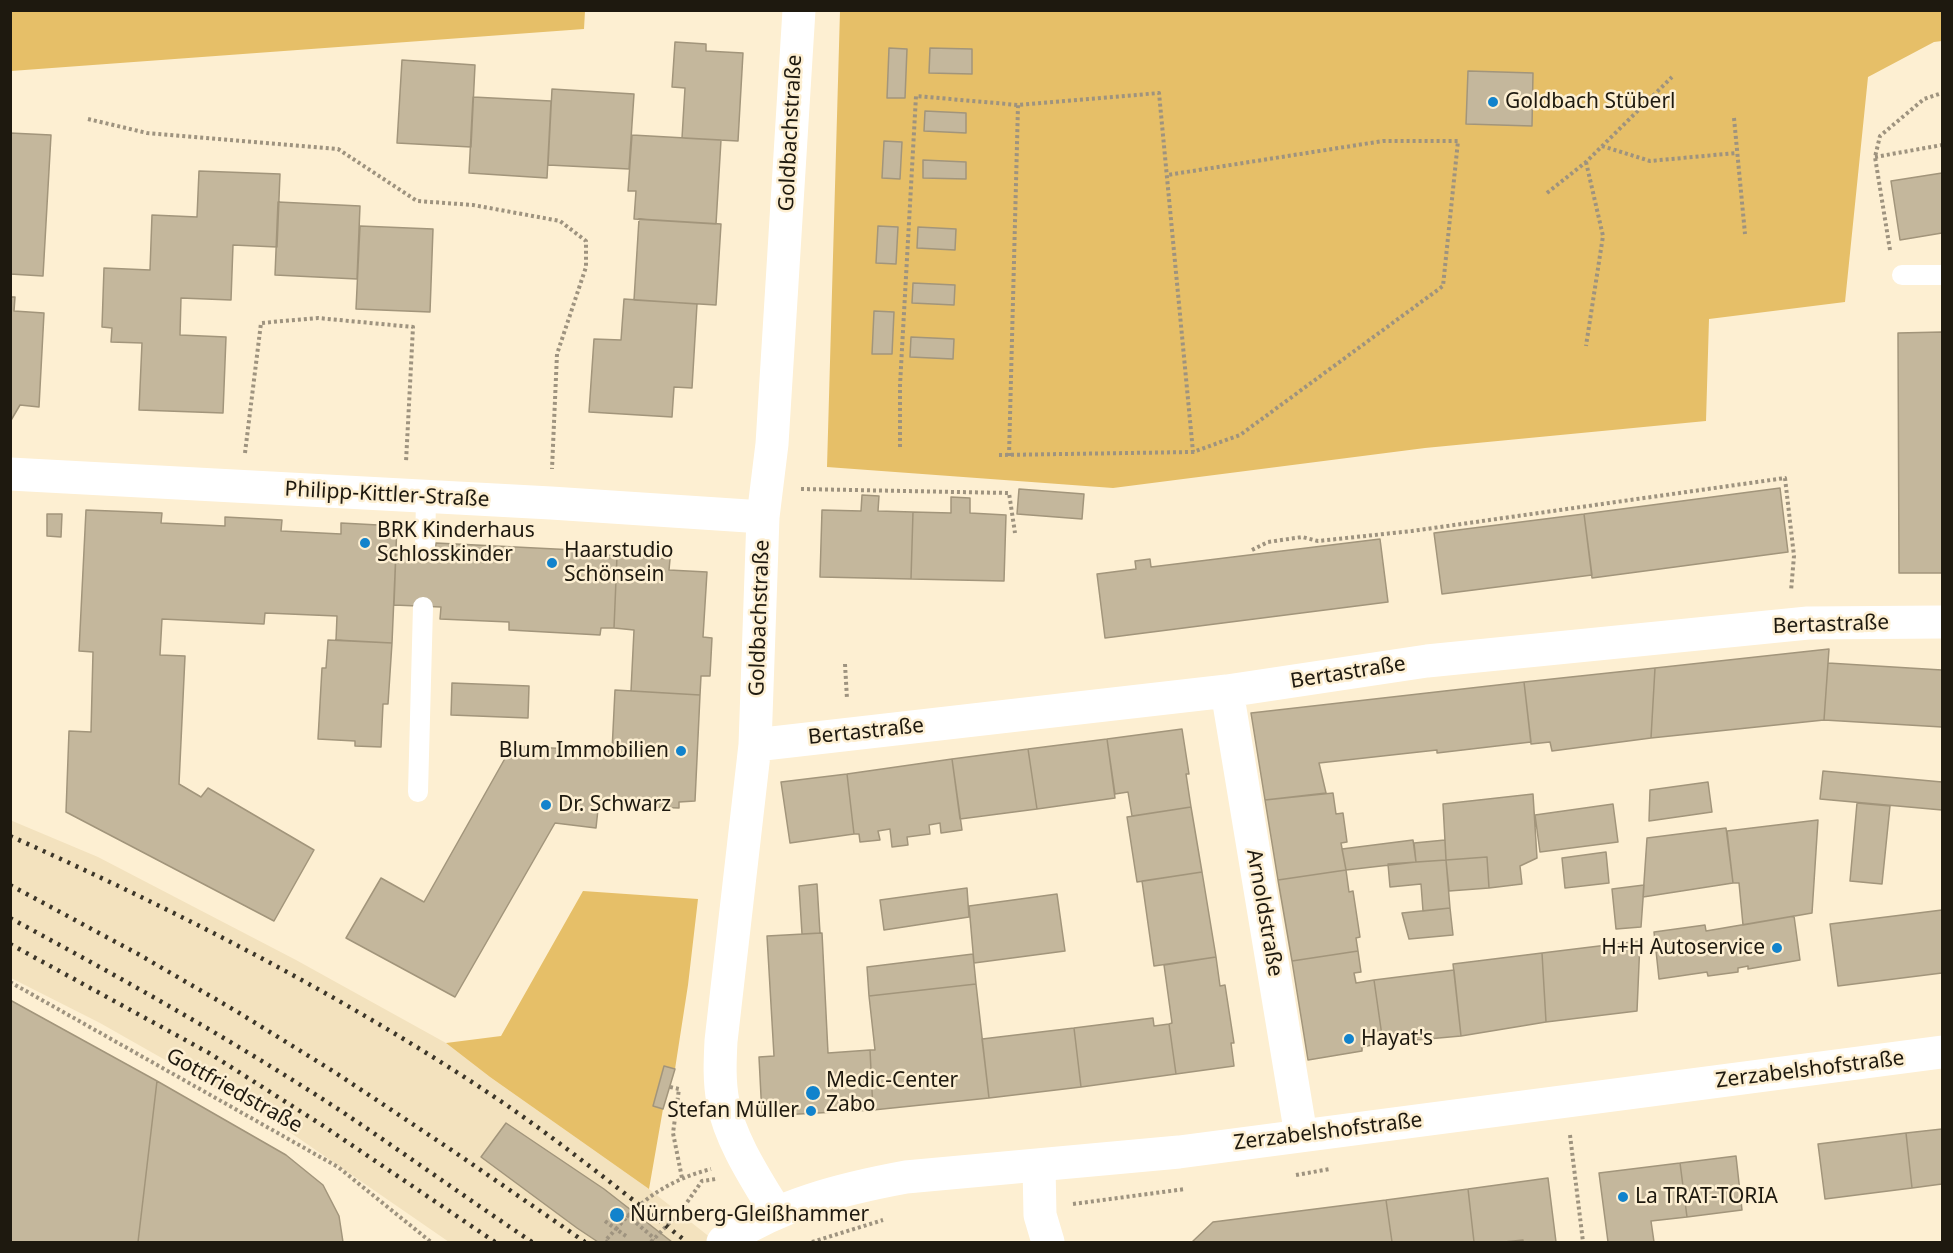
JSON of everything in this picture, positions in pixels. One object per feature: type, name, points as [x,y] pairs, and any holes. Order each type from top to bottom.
[{"type":"street","name":"Goldbachstraße","points":[[776,1212],[747,1163],[733,1132],[723,1103],[719,1072],[755,745],[765,503],[772,444],[799,10]]},
{"type":"street","name":"Philipp-Kittler-Straße","points":[[10,474],[551,503],[765,503]]},
{"type":"street","name":"Bertastraße","points":[[755,745],[1227,691],[1426,661],[1808,623],[1942,622]]},
{"type":"street","name":"Arnoldstraße","points":[[1227,691],[1301,1135]]},
{"type":"street","name":"Zerzabelshofstraße","points":[[723,1242],[776,1212],[862,1185],[906,1177],[940,1172],[1039,1166],[1168,1153],[1942,1052]]},
{"type":"street","points":[[1039,1166],[1040,1215],[1048,1242]]},
{"type":"lane","points":[[1902,275],[1942,275]]},
{"type":"lane","points":[[415,497],[425,552]]},
{"type":"lane","points":[[418,792],[423,607]]},
{"type":"path","points":[[1547,193],[1586,162],[1672,77]]},
{"type":"path","points":[[900,447],[900,385],[916,96],[1017,105],[1159,93],[1193,452]]},
{"type":"path","points":[[1902,275],[1890,252],[1875,157],[1880,136],[1924,99],[1942,93]]},
{"type":"path","points":[[1009,456],[1017,105]]},
{"type":"path","points":[[1734,118],[1744,234]]},
{"type":"path","points":[[88,119],[147,133],[338,149],[417,201],[474,205],[560,221],[586,241],[586,267],[557,354],[551,503]]},
{"type":"path","points":[[999,455],[1193,452],[1240,435],[1443,286],[1458,141],[1383,141],[1167,175]]},
{"type":"path","points":[[1875,157],[1942,145]]},
{"type":"path","points":[[1602,146],[1650,161],[1737,153]]},
{"type":"path","points":[[1586,162],[1603,236],[1586,345]]},
{"type":"path","points":[[241,486],[261,323],[318,318],[413,327],[415,497]]},
{"type":"path","points":[[1252,550],[1268,542],[1302,537],[1318,541],[1412,531],[1785,478],[1794,556],[1789,626]]},
{"type":"path","points":[[765,503],[867,489],[1009,493],[1015,533]]},
{"type":"path","name":"Gottfriedstraße","points":[[10,982],[338,1167],[431,1242]]},
{"type":"path","points":[[669,1088],[680,1089],[673,1133],[682,1178]]},
{"type":"path","points":[[1566,1102],[1583,1242]]},
{"type":"path","points":[[607,1242],[605,1241],[627,1215],[655,1191],[682,1178],[720,1167]]},
{"type":"path","points":[[699,1172],[702,1181]]},
{"type":"path","points":[[651,1242],[681,1211]]},
{"type":"path","points":[[627,1215],[655,1239]]},
{"type":"path","points":[[605,1221],[626,1236]]},
{"type":"shaded area","points":[[11,10],[585,11],[584,29],[11,71]]},
{"type":"shaded area","points":[[840,11],[1942,11],[1942,41],[1934,42],[1868,77],[1845,302],[1709,319],[1706,421],[1425,448],[1113,488],[827,467]]},
{"type":"shaded area","points":[[10,820],[98,857],[296,960],[446,1043],[490,1077],[649,1189],[716,1242],[449,1242],[278,1124],[100,1023],[11,978]]},
{"type":"shaded area","points":[[583,891],[698,899],[675,1069],[664,1066],[653,1106],[663,1109],[649,1189],[490,1077],[446,1043],[501,1036]]},
{"type":"building","points":[[675,42],[706,44],[706,51],[743,53],[738,141],[682,138],[685,88],[672,87]]},
{"type":"building","points":[[889,48],[907,49],[905,98],[887,98]]},
{"type":"building","points":[[930,48],[972,49],[972,74],[929,73]]},
{"type":"building","points":[[402,60],[475,65],[471,147],[397,143]]},
{"type":"building","points":[[1468,71],[1533,73],[1532,126],[1466,124]]},
{"type":"building","points":[[552,89],[634,94],[629,169],[548,165]]},
{"type":"building","points":[[473,97],[551,101],[547,178],[469,173]]},
{"type":"building","points":[[925,111],[966,113],[966,133],[924,131]]},
{"type":"building","points":[[10,133],[51,135],[43,276],[10,274]]},
{"type":"building","points":[[632,135],[721,140],[716,224],[634,219],[636,191],[628,191]]},
{"type":"building","points":[[884,141],[902,142],[900,179],[882,178]]},
{"type":"building","points":[[923,160],[966,162],[966,179],[923,178]]},
{"type":"building","points":[[199,171],[280,174],[277,247],[233,245],[231,300],[181,298],[180,335],[226,337],[223,413],[139,410],[142,343],[111,342],[112,328],[102,327],[104,268],[150,270],[152,215],[197,217]]},
{"type":"building","points":[[1942,173],[1942,233],[1900,240],[1891,181]]},
{"type":"building","points":[[278,202],[360,206],[357,279],[275,275]]},
{"type":"building","points":[[639,219],[721,224],[716,305],[634,300]]},
{"type":"building","points":[[360,226],[433,229],[430,312],[356,309]]},
{"type":"building","points":[[878,226],[898,227],[896,264],[876,263]]},
{"type":"building","points":[[918,227],[956,229],[955,250],[917,248]]},
{"type":"building","points":[[913,283],[955,285],[954,305],[912,303]]},
{"type":"building","points":[[10,297],[15,297],[14,311],[44,313],[39,407],[20,405],[10,422]]},
{"type":"building","points":[[624,299],[697,304],[692,388],[674,387],[672,417],[589,412],[594,339],[621,340]]},
{"type":"building","points":[[874,311],[894,312],[892,354],[872,354]]},
{"type":"building","points":[[1942,332],[1942,573],[1899,573],[1898,333]]},
{"type":"building","points":[[911,337],[954,339],[953,359],[910,357]]},
{"type":"building","points":[[1780,488],[1788,552],[1592,578],[1584,514]]},
{"type":"building","points":[[1019,489],[1084,494],[1082,519],[1017,514]]},
{"type":"building","points":[[862,495],[879,496],[878,511],[913,512],[911,579],[820,577],[822,510],[861,511]]},
{"type":"building","points":[[951,497],[970,498],[970,513],[1006,515],[1004,581],[911,579],[913,512],[951,513]]},
{"type":"building","points":[[86,510],[162,513],[161,523],[225,526],[225,517],[282,520],[281,531],[341,534],[341,523],[397,526],[392,643],[336,640],[337,616],[265,613],[264,624],[162,619],[160,655],[185,656],[179,784],[201,797],[208,788],[314,850],[274,921],[66,812],[69,731],[91,732],[93,652],[79,651]]},
{"type":"building","points":[[47,514],[62,514],[61,537],[47,536]]},
{"type":"building","points":[[1584,514],[1592,575],[1442,594],[1434,533]]},
{"type":"building","points":[[1380,539],[1388,602],[1105,638],[1097,574],[1136,569],[1135,561],[1150,559],[1151,567]]},
{"type":"building","points":[[436,543],[595,551],[594,554],[617,556],[614,628],[601,628],[600,635],[509,630],[509,622],[440,619],[441,607],[394,605],[396,551],[435,552]]},
{"type":"building","points":[[617,556],[670,559],[669,570],[707,572],[703,637],[712,638],[710,676],[701,676],[700,695],[631,691],[634,630],[614,628]]},
{"type":"building","points":[[328,640],[392,643],[388,704],[383,704],[381,747],[355,746],[355,741],[318,739],[322,668],[326,668]]},
{"type":"building","points":[[1829,649],[1824,720],[1651,738],[1655,668]]},
{"type":"building","points":[[1828,663],[1942,670],[1942,727],[1824,720]]},
{"type":"building","points":[[1655,668],[1651,738],[1552,751],[1550,742],[1531,744],[1524,682]]},
{"type":"building","points":[[1524,682],[1531,742],[1319,763],[1326,793],[1265,800],[1251,713]]},
{"type":"building","points":[[452,683],[529,686],[528,718],[451,715]]},
{"type":"building","points":[[615,690],[700,695],[695,801],[679,802],[679,808],[623,806],[624,799],[599,800],[596,828],[555,823],[455,997],[346,938],[381,878],[424,902],[512,746],[612,751]]},
{"type":"building","points":[[1182,729],[1191,807],[1132,816],[1128,792],[1115,794],[1107,739]]},
{"type":"building","points":[[1107,739],[1115,798],[1037,809],[1028,749]]},
{"type":"building","points":[[1028,749],[1037,809],[960,819],[952,759]]},
{"type":"building","points":[[952,759],[962,830],[941,833],[940,823],[929,825],[930,834],[907,837],[908,845],[892,847],[890,829],[878,831],[880,840],[860,842],[859,834],[854,834],[847,774]]},
{"type":"building","points":[[1823,771],[1942,782],[1942,810],[1820,799]]},
{"type":"building","points":[[847,774],[854,834],[790,843],[781,782]]},
{"type":"building","points":[[1708,782],[1712,812],[1649,821],[1650,790]]},
{"type":"building","points":[[1333,793],[1336,814],[1343,813],[1347,842],[1341,843],[1346,870],[1278,880],[1265,800]]},
{"type":"building","points":[[1533,794],[1537,858],[1520,866],[1522,884],[1489,888],[1487,857],[1446,860],[1443,804]]},
{"type":"building","points":[[1857,803],[1890,806],[1882,884],[1850,881]]},
{"type":"building","points":[[1613,804],[1618,842],[1540,852],[1535,815]]},
{"type":"building","points":[[1191,807],[1202,872],[1137,882],[1127,817]]},
{"type":"building","points":[[1818,820],[1812,913],[1743,925],[1739,883],[1733,883],[1727,831]]},
{"type":"building","points":[[1726,828],[1733,883],[1643,897],[1647,838]]},
{"type":"building","points":[[1413,840],[1416,862],[1346,870],[1342,849]]},
{"type":"building","points":[[1445,840],[1446,860],[1416,862],[1414,843]]},
{"type":"building","points":[[1606,852],[1609,883],[1565,888],[1562,858]]},
{"type":"building","points":[[1487,857],[1489,888],[1449,891],[1446,860]]},
{"type":"building","points":[[1446,860],[1450,908],[1423,911],[1421,884],[1390,887],[1388,864]]},
{"type":"building","points":[[1346,870],[1349,892],[1353,891],[1360,937],[1356,938],[1358,951],[1292,961],[1278,880]]},
{"type":"building","points":[[1202,872],[1216,957],[1154,966],[1142,881]]},
{"type":"building","points":[[817,884],[820,933],[802,934],[799,886]]},
{"type":"building","points":[[1644,885],[1641,927],[1616,929],[1612,889]]},
{"type":"building","points":[[967,888],[969,917],[884,930],[880,900]]},
{"type":"building","points":[[1057,894],[1065,951],[974,963],[969,906]]},
{"type":"building","points":[[1450,908],[1453,935],[1409,939],[1402,913]]},
{"type":"building","points":[[1942,910],[1942,973],[1838,986],[1830,924]]},
{"type":"building","points":[[1794,916],[1800,960],[1748,969],[1748,966],[1738,968],[1738,972],[1708,976],[1707,972],[1659,979],[1654,932],[1705,925],[1706,931]]},
{"type":"building","points":[[822,933],[828,1053],[870,1050],[873,1110],[762,1116],[759,1057],[774,1056],[767,936]]},
{"type":"building","points":[[1640,941],[1637,1011],[1546,1022],[1542,953]]},
{"type":"building","points":[[1358,951],[1361,972],[1354,973],[1356,983],[1374,980],[1383,1043],[1362,1047],[1362,1051],[1308,1060],[1292,961]]},
{"type":"building","points":[[1542,953],[1546,1022],[1461,1036],[1453,964]]},
{"type":"building","points":[[973,954],[976,984],[869,996],[867,967]]},
{"type":"building","points":[[1216,957],[1220,986],[1225,985],[1234,1043],[1231,1043],[1234,1066],[1176,1074],[1164,965]]},
{"type":"building","points":[[1454,970],[1461,1036],[1383,1043],[1374,980]]},
{"type":"building","points":[[976,984],[989,1098],[873,1110],[870,1050],[875,1050],[869,996]]},
{"type":"building","points":[[10,1000],[157,1081],[138,1242],[10,1242]]},
{"type":"building","points":[[1153,1018],[1154,1026],[1169,1024],[1176,1074],[1081,1087],[1074,1028]]},
{"type":"building","points":[[1074,1028],[1081,1087],[989,1098],[982,1039]]},
{"type":"building","points":[[664,1066],[675,1069],[663,1109],[653,1106]]},
{"type":"building","points":[[157,1081],[286,1155],[323,1185],[339,1216],[343,1242],[138,1242]]},
{"type":"building","points":[[506,1123],[604,1189],[672,1242],[598,1242],[577,1228],[481,1157]]},
{"type":"building","points":[[1942,1129],[1942,1184],[1912,1188],[1906,1133]]},
{"type":"building","points":[[1906,1133],[1912,1188],[1825,1199],[1818,1144]]},
{"type":"building","points":[[1736,1156],[1742,1210],[1687,1217],[1680,1163]]},
{"type":"building","points":[[1680,1163],[1687,1217],[1651,1221],[1654,1242],[1608,1242],[1599,1173]]},
{"type":"building","points":[[1548,1178],[1556,1242],[1523,1242],[1523,1240],[1474,1242],[1468,1189]]},
{"type":"building","points":[[1468,1189],[1474,1242],[1392,1242],[1386,1200]]},
{"type":"building","points":[[1386,1200],[1392,1242],[1192,1242],[1213,1222]]},
{"type":"railway","points":[[10,836],[200,926],[384,1027],[526,1119],[687,1242]]},
{"type":"railway","points":[[10,885],[138,954],[336,1073],[585,1242]]},
{"type":"railway","points":[[10,918],[178,1011],[301,1085],[532,1242]]},
{"type":"railway","points":[[10,944],[209,1053],[325,1127],[495,1242]]},
{"type":"place","name":"Goldbach Stüberl","points":[[1493,102]]},
{"type":"place","name":"BRK Kinderhaus Schlosskinder","points":[[365,543]]},
{"type":"place","name":"Haarstudio Schönsein","points":[[552,563]]},
{"type":"place","name":"Blum Immobilien","points":[[681,751]]},
{"type":"place","name":"Dr. Schwarz","points":[[546,805]]},
{"type":"place","name":"H+H Autoservice","points":[[1777,948]]},
{"type":"place","name":"Hayat's","points":[[1349,1039]]},
{"type":"place","name":"Medic-Center Zabo","points":[[813,1093]]},
{"type":"place","name":"Stefan Müller","points":[[811,1111]]},
{"type":"place","name":"La TRAT-TORIA","points":[[1623,1197]]},
{"type":"place","name":"Nürnberg-Gleißhammer","points":[[617,1215]]}]
